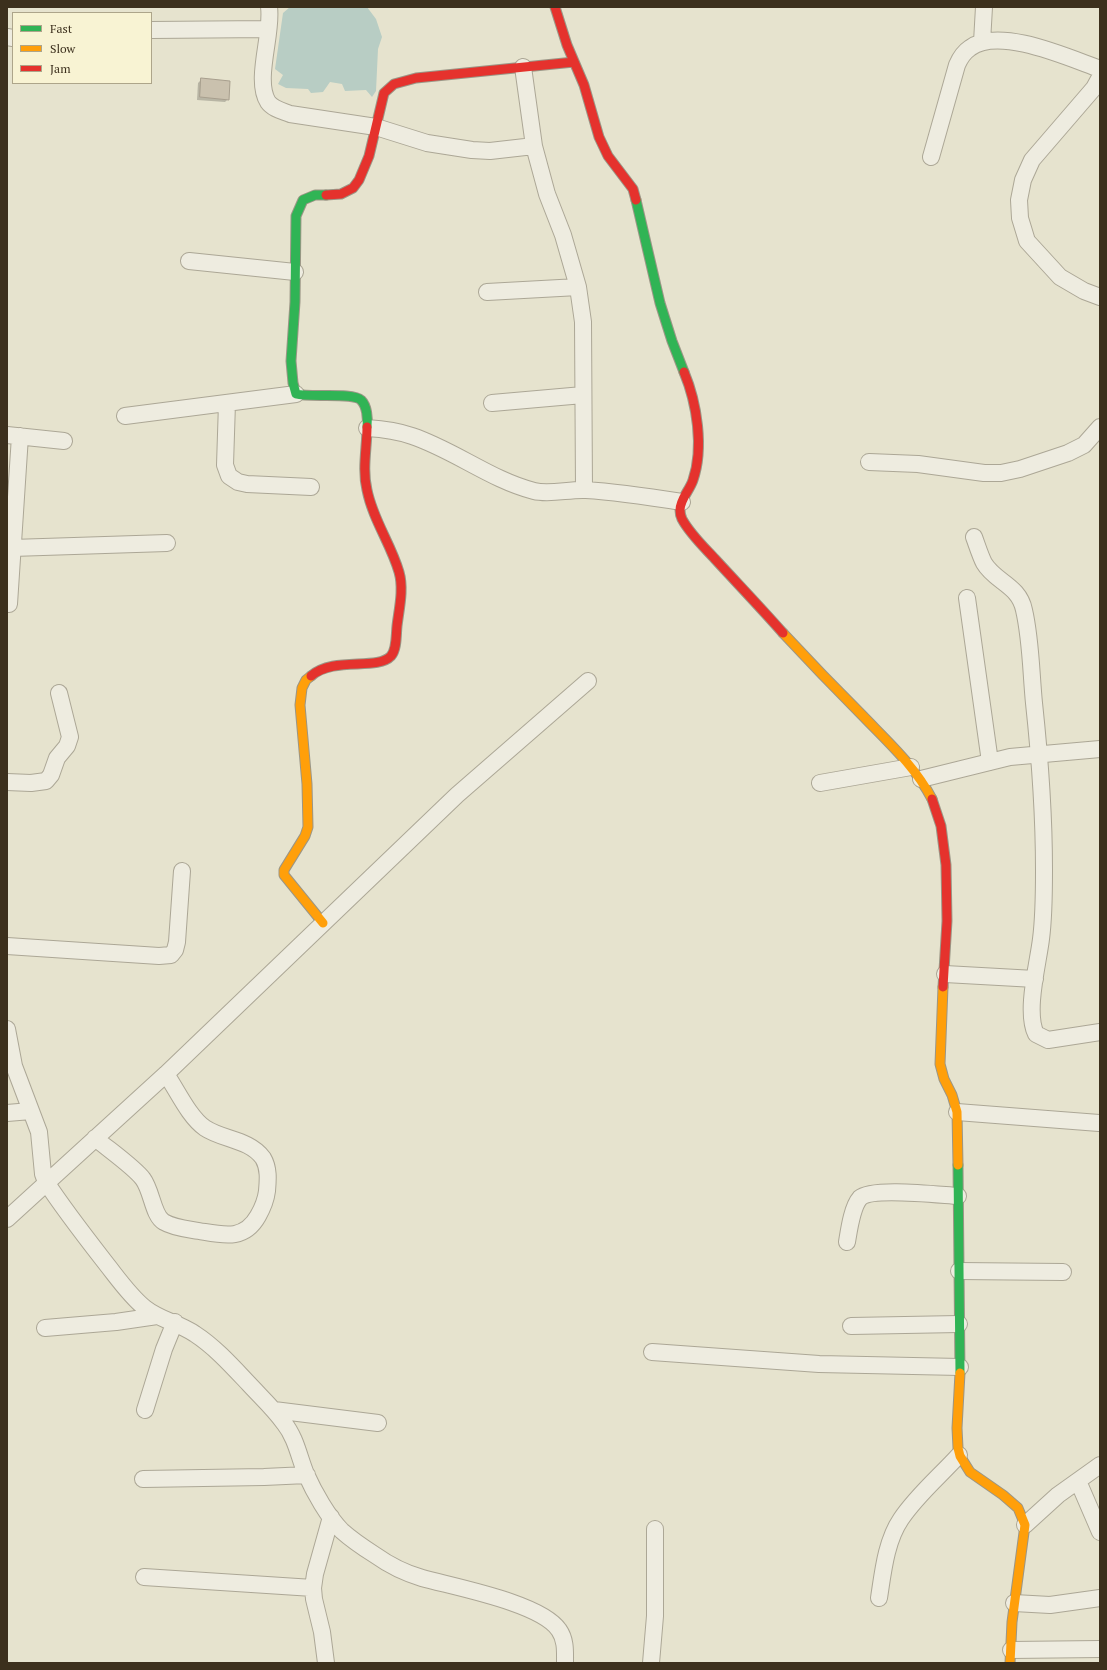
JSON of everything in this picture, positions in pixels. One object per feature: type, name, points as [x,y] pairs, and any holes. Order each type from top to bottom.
[{"type":"street","points":[[269,7],[264,81],[269,102],[276,109],[290,114],[376,127],[427,143],[472,150],[490,151],[534,146]]},
{"type":"street","points":[[555,7],[574,62],[584,85],[599,137],[608,156],[634,189],[660,303],[672,341],[691,389],[698,428],[697,466],[693,481],[682,502],[680,511],[682,519],[694,537],[824,676],[902,756],[916,773],[932,798],[937,810],[944,847],[947,921],[940,1064],[944,1079],[952,1095],[957,1112],[958,1128],[960,1367],[957,1442],[959,1455],[965,1467],[977,1478],[1018,1508],[1023,1515],[1025,1525],[1014,1603],[1011,1656],[1100,1649]]},
{"type":"street","points":[[982,42],[984,7]]},
{"type":"street","points":[[152,30],[268,29]]},
{"type":"street","points":[[930,156],[957,65],[964,53],[971,46],[982,42],[998,40],[1014,41],[1100,69]]},
{"type":"street","points":[[296,394],[291,368],[295,300],[296,216],[299,205],[303,200],[312,196],[340,194],[351,189],[360,179],[367,163],[384,93],[389,86],[395,82],[416,78],[574,62]]},
{"type":"street","points":[[523,67],[534,146],[547,194],[563,235],[578,287],[583,322],[584,490]]},
{"type":"street","points":[[1100,77],[1094,88],[1032,160],[1024,180],[1019,200],[1020,218],[1027,240],[1060,277],[1084,291],[1100,297]]},
{"type":"street","points":[[189,261],[295,272]]},
{"type":"street","points":[[486,292],[578,287]]},
{"type":"street","points":[[125,416],[296,394],[304,397],[346,396],[360,400],[366,407],[368,428],[364,459],[367,492],[399,572],[401,585],[400,601],[395,646],[392,655],[386,660],[330,665],[317,670],[307,680],[301,691],[308,827],[305,836],[288,862],[284,870],[284,875],[323,923]]},
{"type":"street","points":[[492,403],[583,395]]},
{"type":"street","points":[[227,403],[225,465],[229,476],[238,482],[247,484],[311,487]]},
{"type":"street","points":[[869,462],[918,464],[984,473],[1001,473],[1020,469],[1068,453],[1084,445],[1100,427]]},
{"type":"street","points":[[368,428],[390,430],[412,436],[508,482],[536,491],[584,490],[622,493],[682,502]]},
{"type":"street","points":[[9,604],[12,548],[13,436],[64,441]]},
{"type":"street","points":[[974,537],[984,563],[994,574],[1013,589],[1020,598],[1024,610],[1039,754],[1044,831],[1044,908],[1035,979],[1031,1021],[1032,1027],[1036,1034],[1048,1040],[1100,1032]]},
{"type":"street","points":[[12,548],[167,543]]},
{"type":"street","points":[[967,598],[990,762]]},
{"type":"street","points":[[7,1219],[166,1074],[457,795],[588,681]]},
{"type":"street","points":[[7,782],[46,781],[57,758],[67,746],[70,737],[59,693]]},
{"type":"street","points":[[820,783],[916,773],[1039,754],[1100,749]]},
{"type":"street","points":[[7,946],[159,956],[171,955],[175,950],[177,942],[182,871]]},
{"type":"street","points":[[945,974],[1035,979]]},
{"type":"street","points":[[7,1028],[14,1066],[38,1132],[43,1174],[46,1182],[116,1276],[144,1307],[157,1316],[175,1322],[211,1346],[274,1410],[292,1436],[307,1475],[331,1517],[342,1531],[376,1556],[399,1569],[451,1586],[486,1594],[524,1608],[550,1621],[558,1628],[563,1636],[565,1663]]},
{"type":"street","points":[[95,1138],[143,1179],[153,1200],[159,1218],[163,1222],[171,1226],[185,1229],[229,1236],[248,1230],[261,1211],[267,1194],[267,1169],[263,1159],[248,1146],[239,1141],[213,1133],[203,1127],[194,1118],[166,1074]]},
{"type":"street","points":[[7,1113],[30,1111]]},
{"type":"street","points":[[957,1112],[1099,1123]]},
{"type":"street","points":[[847,1242],[855,1206],[860,1198],[865,1195],[887,1192],[958,1196]]},
{"type":"street","points":[[959,1271],[1063,1272]]},
{"type":"street","points":[[45,1328],[116,1322],[157,1316]]},
{"type":"street","points":[[144,1410],[164,1349],[175,1322]]},
{"type":"street","points":[[851,1326],[959,1324]]},
{"type":"street","points":[[652,1352],[819,1364],[960,1367]]},
{"type":"street","points":[[274,1410],[378,1423]]},
{"type":"street","points":[[879,1598],[885,1560],[900,1520],[959,1455]]},
{"type":"street","points":[[1025,1525],[1044,1505],[1100,1465]]},
{"type":"street","points":[[143,1479],[307,1475]]},
{"type":"street","points":[[1078,1481],[1100,1532]]},
{"type":"street","points":[[326,1663],[322,1632],[314,1599],[313,1588],[315,1574],[331,1517]]},
{"type":"street","points":[[651,1663],[655,1616],[655,1529]]},
{"type":"street","points":[[144,1577],[313,1588]]},
{"type":"street","points":[[1014,1603],[1050,1605],[1100,1598]]},
{"type":"shaded area","points":[[290,7],[367,7],[376,19],[382,37],[378,49],[376,91],[372,97],[366,90],[345,91],[342,84],[330,82],[323,92],[311,93],[308,89],[286,88],[278,84],[283,75],[275,69],[283,13]]},
{"type":"building","points":[[201,78],[230,81],[229,100],[200,97]]},
{"type":"traffic: fast","points":[[326,195],[315,195],[303,200],[296,216],[295,302],[291,361],[293,383],[296,394],[311,396],[349,396],[361,400],[365,405],[367,412],[367,427]]},
{"type":"traffic: fast","points":[[636,200],[660,303],[684,372]]},
{"type":"traffic: fast","points":[[958,1165],[960,1373]]},
{"type":"traffic: slow","points":[[783,633],[900,754],[925,787],[932,799]]},
{"type":"traffic: slow","points":[[311,676],[306,680],[302,688],[300,705],[307,784],[308,827],[305,836],[284,870],[284,875],[323,923]]},
{"type":"traffic: slow","points":[[943,987],[940,1064],[944,1079],[952,1095],[957,1112],[958,1165]]},
{"type":"traffic: slow","points":[[960,1373],[957,1428],[960,1456],[970,1472],[1003,1495],[1018,1508],[1025,1525],[1012,1622],[1010,1663]]},
{"type":"traffic: jam","points":[[555,7],[567,45],[584,85],[599,137],[608,156],[633,189],[636,200]]},
{"type":"traffic: jam","points":[[326,195],[341,194],[353,188],[359,180],[369,156],[384,93],[394,84],[416,78],[574,62]]},
{"type":"traffic: jam","points":[[684,372],[689,384],[698,426],[698,454],[693,480],[680,506],[682,518],[685,525],[697,540],[783,633]]},
{"type":"traffic: jam","points":[[311,676],[320,670],[331,667],[376,663],[391,656],[395,646],[401,599],[401,585],[396,562],[373,512],[367,490],[365,466],[367,427]]},
{"type":"traffic: jam","points":[[932,799],[941,826],[946,865],[947,921],[943,987]]}]
